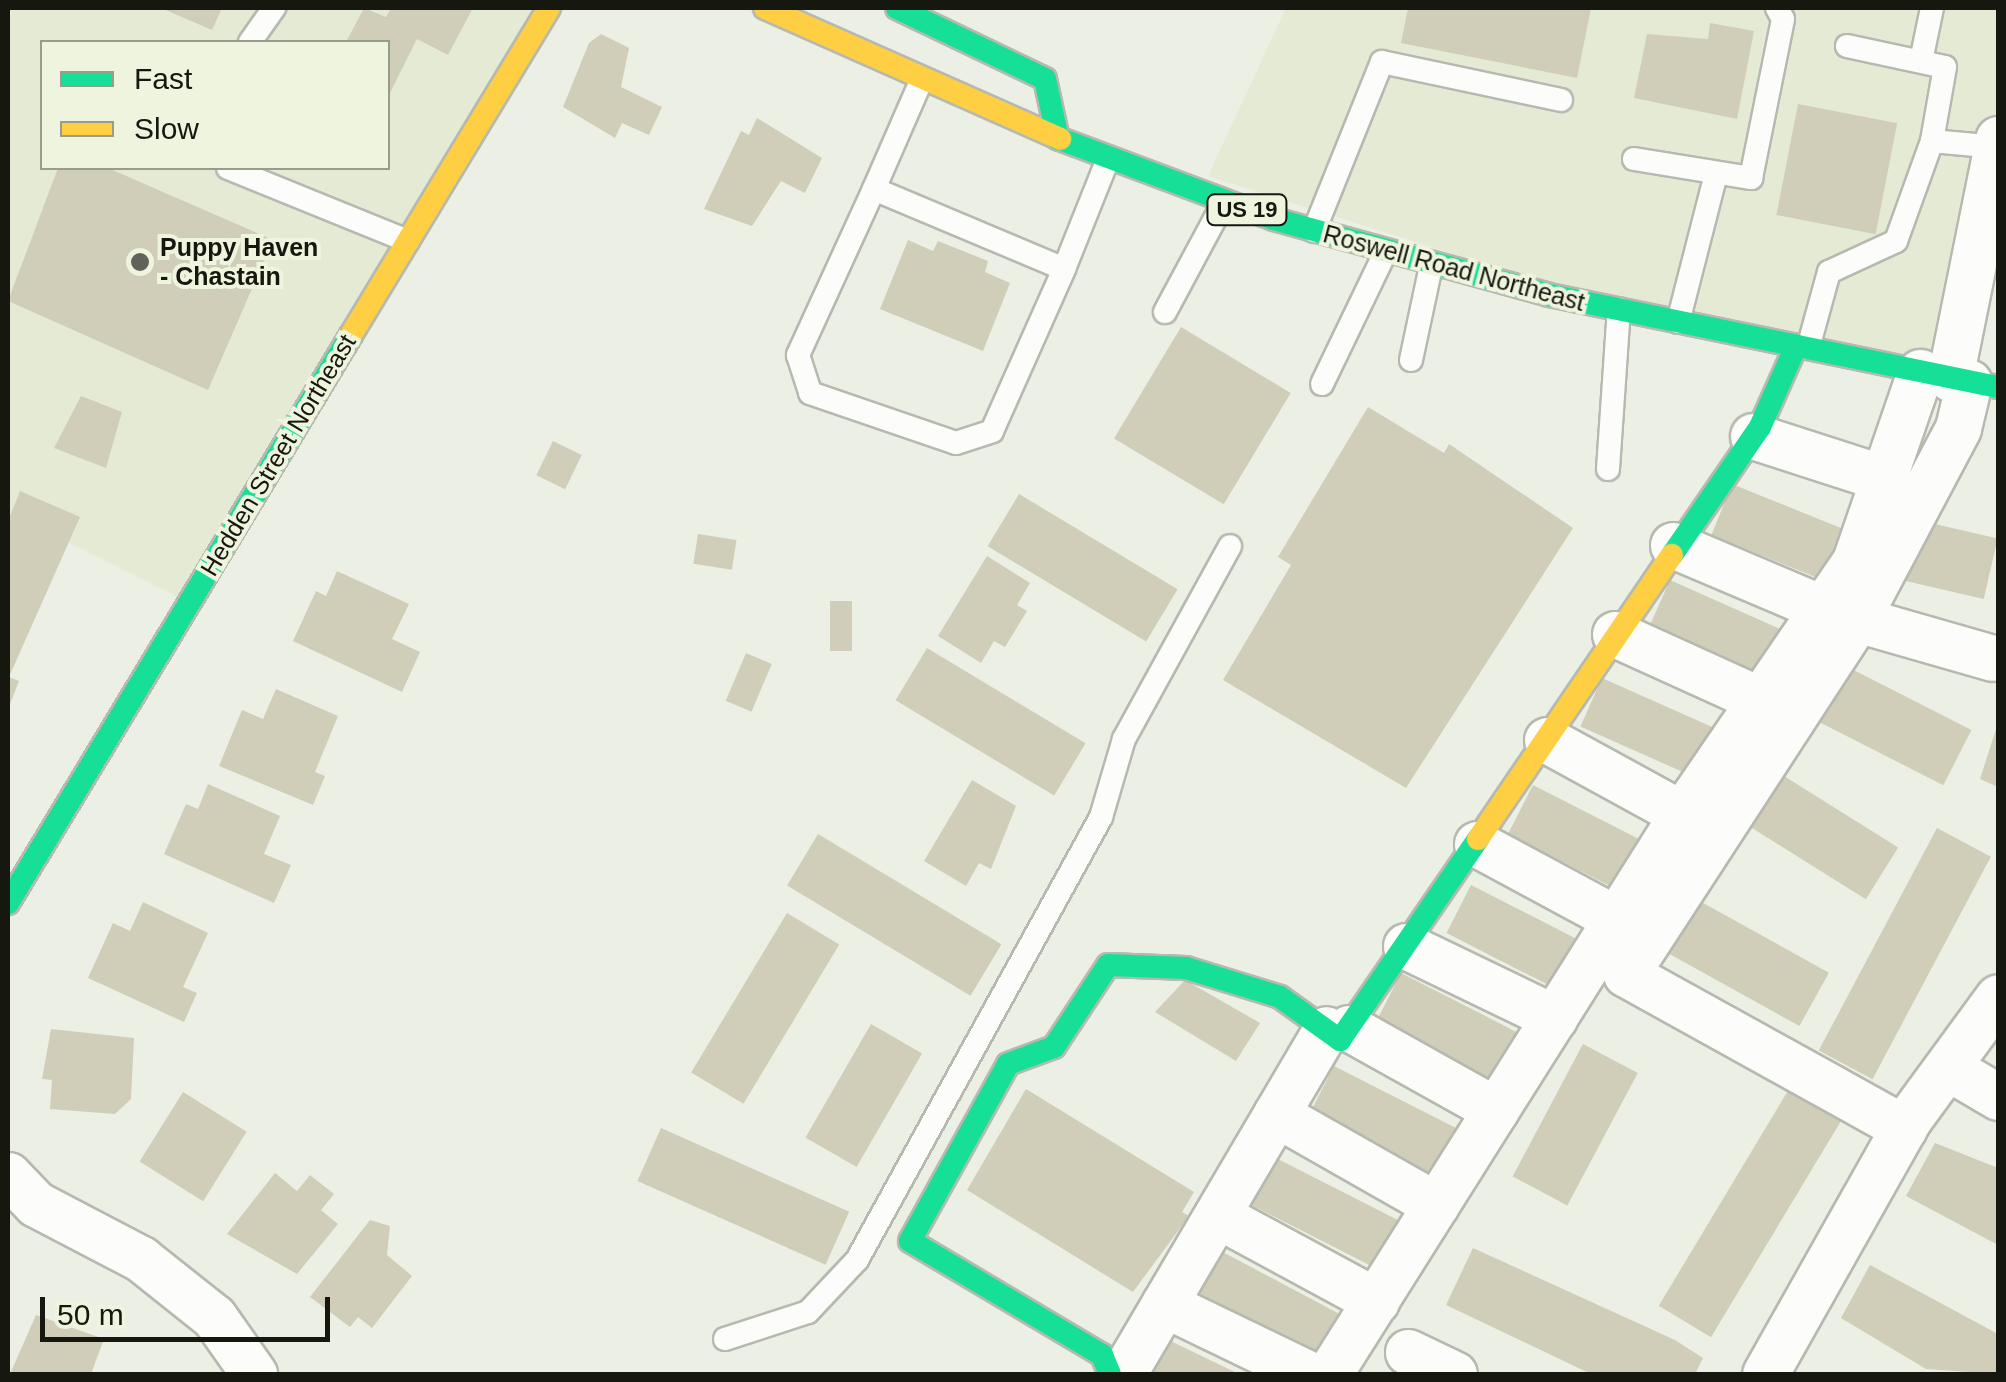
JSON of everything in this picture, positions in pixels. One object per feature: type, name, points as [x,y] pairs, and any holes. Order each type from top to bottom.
[{"type":"street","name":"Hedden Street Northeast","points":[[8,903],[550,8]]},
{"type":"street","name":"Roswell Road Northeast","points":[[765,8],[1058,139],[1224,202],[1314,231],[1431,266],[1619,310],[1960,379]]},
{"type":"street","points":[[897,8],[1045,78],[1058,139]]},
{"type":"street","points":[[1904,1128],[1626,974],[1841,614],[1958,428],[1960,379],[1998,143]]},
{"type":"street","points":[[1123,1374],[1276,1114],[1338,1028],[1406,946],[1477,844],[1672,545],[1753,436],[1802,347]]},
{"type":"street","points":[[1329,1374],[1682,814],[1763,700],[1841,614],[1854,560],[1883,478],[1960,379]]},
{"type":"street","points":[[1753,436],[1883,478]]},
{"type":"street","points":[[1672,545],[1841,614],[1992,658]]},
{"type":"street","points":[[1614,634],[1763,700]]},
{"type":"street","points":[[1547,740],[1682,814]]},
{"type":"street","points":[[1477,844],[1618,920]]},
{"type":"street","points":[[1406,946],[1555,1018]]},
{"type":"street","points":[[1110,1374],[1102,1354],[910,1242],[1008,1064],[1054,1047],[1108,966],[1186,968],[1280,997],[1496,1110]]},
{"type":"street","points":[[1778,1370],[1904,1128],[1998,997]]},
{"type":"street","points":[[1949,1068],[1998,1097]]},
{"type":"street","points":[[1276,1114],[1436,1206]]},
{"type":"street","points":[[8,1176],[36,1204],[141,1259],[214,1317],[254,1374]]},
{"type":"street","points":[[1216,1215],[1376,1301]]},
{"type":"street","points":[[1164,1304],[1309,1374]]},
{"type":"street","points":[[1408,1352],[1454,1374]]},
{"type":"lane","points":[[251,40],[274,8]]},
{"type":"lane","points":[[1634,159],[1751,178],[1759,165],[1783,20],[1778,8]]},
{"type":"lane","points":[[1921,61],[1932,8]]},
{"type":"lane","points":[[1802,347],[1829,272],[1896,241],[1932,141],[1945,67],[1847,46]]},
{"type":"lane","points":[[1314,231],[1382,62],[1562,100]]},
{"type":"lane","points":[[922,79],[798,354],[810,393],[956,442],[992,430],[1108,159]]},
{"type":"lane","points":[[1932,141],[1998,143]]},
{"type":"lane","points":[[233,170],[408,241]]},
{"type":"lane","points":[[1678,322],[1716,174]]},
{"type":"lane","points":[[874,189],[1064,269]]},
{"type":"lane","points":[[1165,312],[1224,202]]},
{"type":"lane","points":[[1322,384],[1385,252]]},
{"type":"lane","points":[[1411,360],[1431,266]]},
{"type":"lane","points":[[1608,469],[1619,310]]},
{"type":"lane","points":[[724,1339],[808,1312],[857,1260],[1101,817],[1124,738],[1230,546]]},
{"type":"shaded area","points":[[8,8],[536,8],[178,597],[8,512]]},
{"type":"shaded area","points":[[1286,8],[1998,8],[1998,187],[1961,370],[1689,329],[1208,176]]},
{"type":"building","points":[[161,8],[222,8],[212,30]]},
{"type":"building","points":[[364,8],[386,17],[391,8],[473,8],[448,55],[417,39],[390,93],[390,40],[347,40]]},
{"type":"building","points":[[1408,8],[1591,8],[1577,78],[1401,43]]},
{"type":"building","points":[[1710,23],[1754,31],[1737,119],[1634,98],[1647,34],[1708,39]]},
{"type":"building","points":[[601,34],[629,48],[621,87],[662,107],[649,135],[622,123],[615,138],[563,107],[589,43]]},
{"type":"building","points":[[1798,104],[1897,123],[1876,234],[1776,215]]},
{"type":"building","points":[[757,118],[822,158],[805,193],[781,181],[752,226],[704,209],[741,131],[749,135]]},
{"type":"building","name":"Puppy Haven - Chastain","points":[[57,170],[113,170],[273,240],[208,390],[8,301]]},
{"type":"building","points":[[908,240],[933,251],[938,241],[988,261],[985,272],[1010,283],[983,351],[880,309]]},
{"type":"building","points":[[1181,327],[1291,393],[1224,504],[1114,438]]},
{"type":"building","points":[[81,396],[122,412],[106,468],[54,448]]},
{"type":"building","points":[[1368,407],[1444,453],[1449,444],[1573,528],[1406,788],[1223,680],[1291,565],[1278,557]]},
{"type":"building","points":[[553,441],[582,455],[565,489],[536,475]]},
{"type":"building","points":[[1732,484],[1854,533],[1834,584],[1711,535]]},
{"type":"building","points":[[20,491],[80,517],[9,677],[19,681],[8,709],[8,521]]},
{"type":"building","points":[[1019,494],[1178,589],[1146,642],[988,546]]},
{"type":"building","points":[[1909,518],[1998,538],[1984,599],[1895,578]]},
{"type":"building","points":[[698,534],[737,540],[732,570],[693,564]]},
{"type":"building","points":[[987,556],[1030,583],[1017,605],[1027,611],[1005,647],[994,641],[981,663],[938,636]]},
{"type":"building","points":[[337,571],[409,604],[392,639],[420,652],[402,692],[293,641],[316,591],[326,596]]},
{"type":"building","points":[[1670,580],[1789,633],[1767,681],[1648,628]]},
{"type":"building","points":[[830,601],[852,601],[852,651],[830,651]]},
{"type":"building","points":[[927,648],[1086,743],[1054,796],[896,700]]},
{"type":"building","points":[[746,653],[772,664],[751,712],[726,701]]},
{"type":"building","points":[[1836,661],[1971,730],[1943,785],[1808,716]]},
{"type":"building","points":[[1602,678],[1722,731],[1700,780],[1580,726]]},
{"type":"building","points":[[276,689],[338,716],[315,772],[325,776],[313,805],[219,766],[242,710],[263,719]]},
{"type":"building","points":[[1998,723],[1998,787],[1980,779]]},
{"type":"building","points":[[1771,768],[1898,847],[1866,899],[1739,820]]},
{"type":"building","points":[[972,780],[1016,806],[991,869],[979,863],[966,886],[924,861]]},
{"type":"building","points":[[208,784],[280,816],[264,854],[291,865],[274,903],[164,854],[186,804],[198,809]]},
{"type":"building","points":[[1533,785],[1649,844],[1624,893],[1508,834]]},
{"type":"building","points":[[1937,828],[1991,857],[1873,1079],[1819,1051]]},
{"type":"building","points":[[818,834],[1001,944],[971,996],[787,885]]},
{"type":"building","points":[[1471,885],[1590,945],[1565,993],[1446,933]]},
{"type":"building","points":[[1696,899],[1829,973],[1799,1026],[1666,952]]},
{"type":"building","points":[[143,902],[208,933],[183,987],[197,993],[184,1022],[88,978],[113,923],[130,931]]},
{"type":"building","points":[[787,913],[839,944],[743,1104],[691,1072]]},
{"type":"building","points":[[1401,973],[1520,1033],[1495,1081],[1376,1021]]},
{"type":"building","points":[[1185,980],[1260,1023],[1236,1061],[1155,1012]]},
{"type":"building","points":[[871,1024],[922,1054],[857,1167],[806,1137]]},
{"type":"building","points":[[51,1029],[134,1038],[131,1099],[115,1114],[50,1109],[52,1080],[42,1079]]},
{"type":"building","points":[[1583,1044],[1638,1073],[1567,1206],[1513,1176]]},
{"type":"building","points":[[1334,1066],[1462,1131],[1438,1179],[1309,1114]]},
{"type":"building","points":[[1026,1089],[1194,1192],[1182,1212],[1189,1216],[1133,1292],[967,1190]]},
{"type":"building","points":[[1789,1089],[1841,1120],[1711,1337],[1659,1306]]},
{"type":"building","points":[[183,1092],[247,1132],[203,1201],[140,1162]]},
{"type":"building","points":[[661,1128],[849,1212],[826,1265],[637,1181]]},
{"type":"building","points":[[1935,1143],[1998,1168],[1998,1245],[1906,1196]]},
{"type":"building","points":[[1274,1157],[1403,1223],[1379,1270],[1250,1204]]},
{"type":"building","points":[[275,1173],[297,1191],[310,1175],[334,1194],[321,1210],[338,1224],[297,1274],[227,1234]]},
{"type":"building","points":[[370,1220],[390,1226],[387,1255],[412,1276],[372,1328],[358,1317],[350,1327],[310,1297]]},
{"type":"building","points":[[1473,1248],[1675,1340],[1703,1358],[1695,1374],[1591,1374],[1446,1305]]},
{"type":"building","points":[[1219,1250],[1346,1318],[1322,1363],[1195,1295]]},
{"type":"building","points":[[1870,1265],[1998,1334],[1998,1374],[1926,1369],[1841,1318]]},
{"type":"building","points":[[36,1315],[104,1339],[91,1374],[10,1374]]},
{"type":"building","points":[[1158,1335],[1239,1374],[1139,1374]]},
{"type":"traffic: fast","points":[[897,8],[1045,79],[1058,139]]},
{"type":"traffic: fast","points":[[1060,139],[1274,219],[1549,295],[1998,387]]},
{"type":"traffic: fast","points":[[8,903],[351,335]]},
{"type":"traffic: fast","points":[[1672,555],[1760,427],[1796,346]]},
{"type":"traffic: fast","points":[[1110,1374],[1102,1355],[910,1241],[1008,1064],[1054,1047],[1108,965],[1186,968],[1280,997],[1340,1040],[1478,839]]},
{"type":"traffic: slow","points":[[351,335],[549,8]]},
{"type":"traffic: slow","points":[[765,8],[1060,139]]},
{"type":"traffic: slow","points":[[1478,839],[1672,555]]},
{"type":"place","name":"Puppy Haven - Chastain","points":[[140,262]]}]
